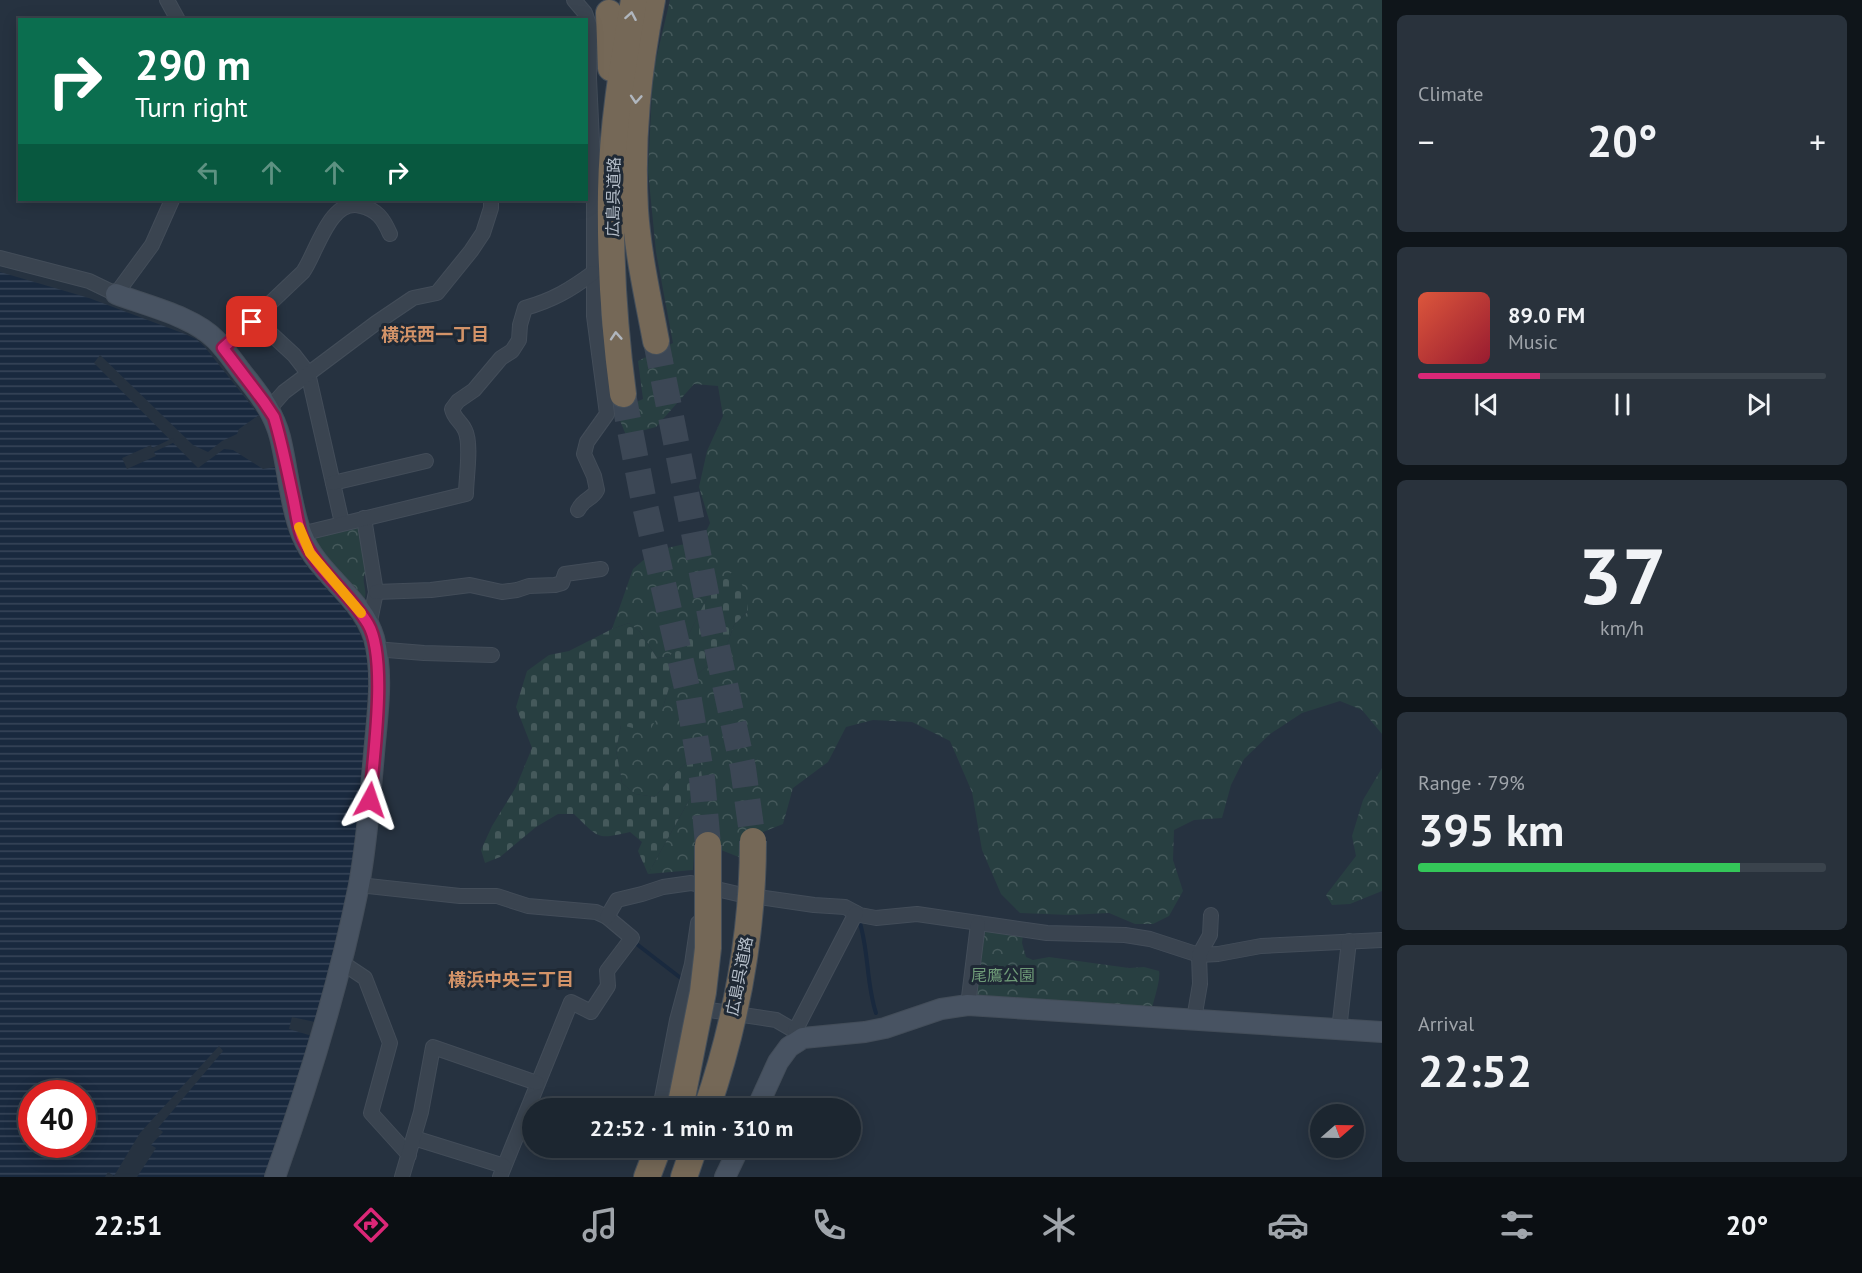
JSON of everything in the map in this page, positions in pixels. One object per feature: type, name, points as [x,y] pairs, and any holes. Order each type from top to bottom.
[{"type":"highway","name":"広島呉道路","points":[[623,394],[614,302],[597,195],[634,0]]},
{"type":"highway","name":"広島呉道路","points":[[652,0],[636,94],[634,152],[635,211],[656,341]]},
{"type":"highway","points":[[597,195],[609,13]]},
{"type":"highway","name":"広島呉道路","points":[[710,1098],[744,965],[753,873],[753,841]]},
{"type":"highway","name":"広島呉道路","points":[[682,1098],[703,992],[708,948],[706,894],[708,845]]},
{"type":"highway","points":[[670,1098],[695,988],[706,894]]},
{"type":"highway","points":[[720,1098],[728,1068],[744,965]]},
{"type":"highway","points":[[647,1177],[654,1158]]},
{"type":"highway","points":[[660,1177],[666,1158]]},
{"type":"highway","points":[[684,1177],[691,1158]]},
{"type":"highway","points":[[698,1177],[704,1158]]},
{"type":"street","points":[[167,0],[177,18]]},
{"type":"street","points":[[574,0],[587,18]]},
{"type":"street","points":[[578,510],[582,502],[595,495],[597,490],[594,476],[584,454],[587,442],[607,414],[594,316],[593,273],[597,195],[589,78],[590,27],[588,21]]},
{"type":"street","points":[[116,294],[152,244],[172,201]]},
{"type":"street","points":[[270,409],[284,392],[413,298],[437,293],[483,233],[491,201]]},
{"type":"street","points":[[223,348],[303,272],[327,226],[344,206],[352,203],[377,212],[384,220],[390,234]]},
{"type":"street","points":[[0,258],[89,281],[116,294],[187,320],[205,330],[223,348],[270,409],[280,436],[301,534],[310,553],[357,608],[369,626],[378,669],[378,705],[368,824],[359,885],[341,962],[302,1101],[275,1177]]},
{"type":"street","points":[[301,534],[466,494],[467,442],[465,429],[454,416],[453,409],[458,401],[474,390],[501,358],[512,351],[519,340],[525,308],[548,302],[593,273]]},
{"type":"street","points":[[255,319],[294,355],[308,374],[342,523]]},
{"type":"street","points":[[333,483],[426,461]]},
{"type":"street","points":[[363,518],[376,592],[369,626]]},
{"type":"street","points":[[376,592],[430,590],[470,585],[502,592],[529,586],[555,585],[562,582],[565,574],[601,569]]},
{"type":"street","points":[[375,649],[492,655]]},
{"type":"street","points":[[607,917],[616,900],[663,887],[691,883],[706,894],[738,894],[803,904],[845,907],[856,913],[876,918],[917,914],[1047,933],[1125,935],[1150,939],[1199,955],[1261,946],[1382,940]]},
{"type":"street","points":[[359,885],[460,896],[497,896],[528,906],[596,912],[607,917],[632,938],[607,971],[608,986],[591,1012],[571,1002],[502,1172],[414,1138]]},
{"type":"street","points":[[662,1098],[706,894]]},
{"type":"street","points":[[762,1098],[778,1062],[797,1036],[856,913]]},
{"type":"street","points":[[1194,1019],[1200,984],[1199,955],[1210,935],[1210,915]]},
{"type":"street","points":[[968,1005],[978,924]]},
{"type":"street","points":[[1339,1030],[1349,941]]},
{"type":"street","points":[[341,962],[365,978],[390,1043],[371,1113],[409,1155]]},
{"type":"street","points":[[680,1006],[776,1020],[803,1038],[866,1032],[941,1009],[968,1005],[1339,1030],[1381,1028]]},
{"type":"street","points":[[402,1177],[421,1112],[433,1047],[537,1083]]},
{"type":"street","points":[[640,1177],[646,1158]]},
{"type":"street","points":[[725,1177],[734,1158]]},
{"type":"green space","points":[[670,0],[1382,0],[1382,734],[1362,710],[1340,701],[1302,713],[1270,734],[1244,759],[1231,785],[1222,818],[1194,820],[1174,830],[1173,860],[1183,891],[1169,916],[1153,924],[1135,924],[1109,913],[1069,915],[1020,913],[1001,894],[982,850],[972,792],[950,741],[912,722],[873,720],[846,727],[828,762],[793,788],[783,824],[763,832],[747,833],[741,858],[721,850],[715,835],[695,839],[693,870],[648,874],[702,777],[700,761],[688,761],[655,797],[635,794],[622,783],[616,750],[621,725],[663,707],[669,688],[695,677],[726,648],[734,625],[748,611],[715,582],[690,632],[670,656],[657,658],[640,632],[629,623],[612,629],[633,569],[654,551],[702,540],[710,523],[699,487],[707,451],[723,416],[718,386],[694,384],[656,427],[626,435],[616,411],[643,399],[638,361],[673,343],[656,252],[648,171],[653,72]]},
{"type":"green space","points":[[360,521],[371,573],[364,575],[363,602],[308,545],[314,533]]},
{"type":"green space","points":[[733,572],[745,589],[748,611],[734,625],[726,648],[695,677],[669,688],[663,707],[649,732],[621,725],[616,750],[622,783],[635,794],[655,797],[688,761],[700,761],[702,777],[648,874],[638,851],[642,842],[630,832],[610,836],[599,835],[574,814],[558,814],[536,827],[500,857],[485,863],[481,850],[492,826],[516,787],[532,748],[516,707],[527,671],[549,655],[569,651],[629,623],[640,632],[657,658],[670,656],[690,632],[715,582]]},
{"type":"green space","points":[[1382,768],[1382,891],[1350,904],[1332,905],[1326,895],[1356,856],[1352,836],[1363,800]]},
{"type":"green space","name":"尾鷹公園","points":[[983,928],[1023,934],[1022,943],[1026,957],[1033,960],[1049,957],[1129,968],[1144,967],[1159,971],[1151,1012],[972,1002]]},
{"type":"water","points":[[0,272],[89,298],[185,334],[204,346],[259,415],[239,429],[237,434],[222,441],[208,452],[193,445],[100,355],[94,363],[198,468],[224,449],[233,450],[263,469],[275,467],[284,516],[297,551],[352,619],[366,652],[368,686],[362,769],[349,881],[334,952],[315,1022],[292,1017],[289,1029],[312,1036],[264,1177],[137,1177],[156,1148],[151,1145],[163,1132],[158,1128],[223,1051],[219,1046],[140,1133],[114,1176],[108,1172],[105,1177],[0,1177]]},
{"type":"pier","points":[[173,438],[175,442],[154,452],[156,456],[127,469],[122,458]]},
{"type":"waterway","points":[[859,920],[876,1013]]},
{"type":"waterway","points":[[634,942],[682,979]]},
{"type":"tunnel","points":[[656,341],[743,768],[753,841]]},
{"type":"tunnel","points":[[623,394],[643,497],[687,688],[702,778],[708,845]]},
{"type":"slow traffic","points":[[299,527],[310,553],[361,613]]},
{"type":"district","name":"横浜西一丁目","points":[[435,335]]},
{"type":"district","name":"横浜中央三丁目","points":[[511,980]]},
{"type":"route","points":[[252,322],[223,348],[274,417],[301,534],[310,553],[357,608],[369,626],[374,641],[378,669],[378,705],[370,800]]}]
